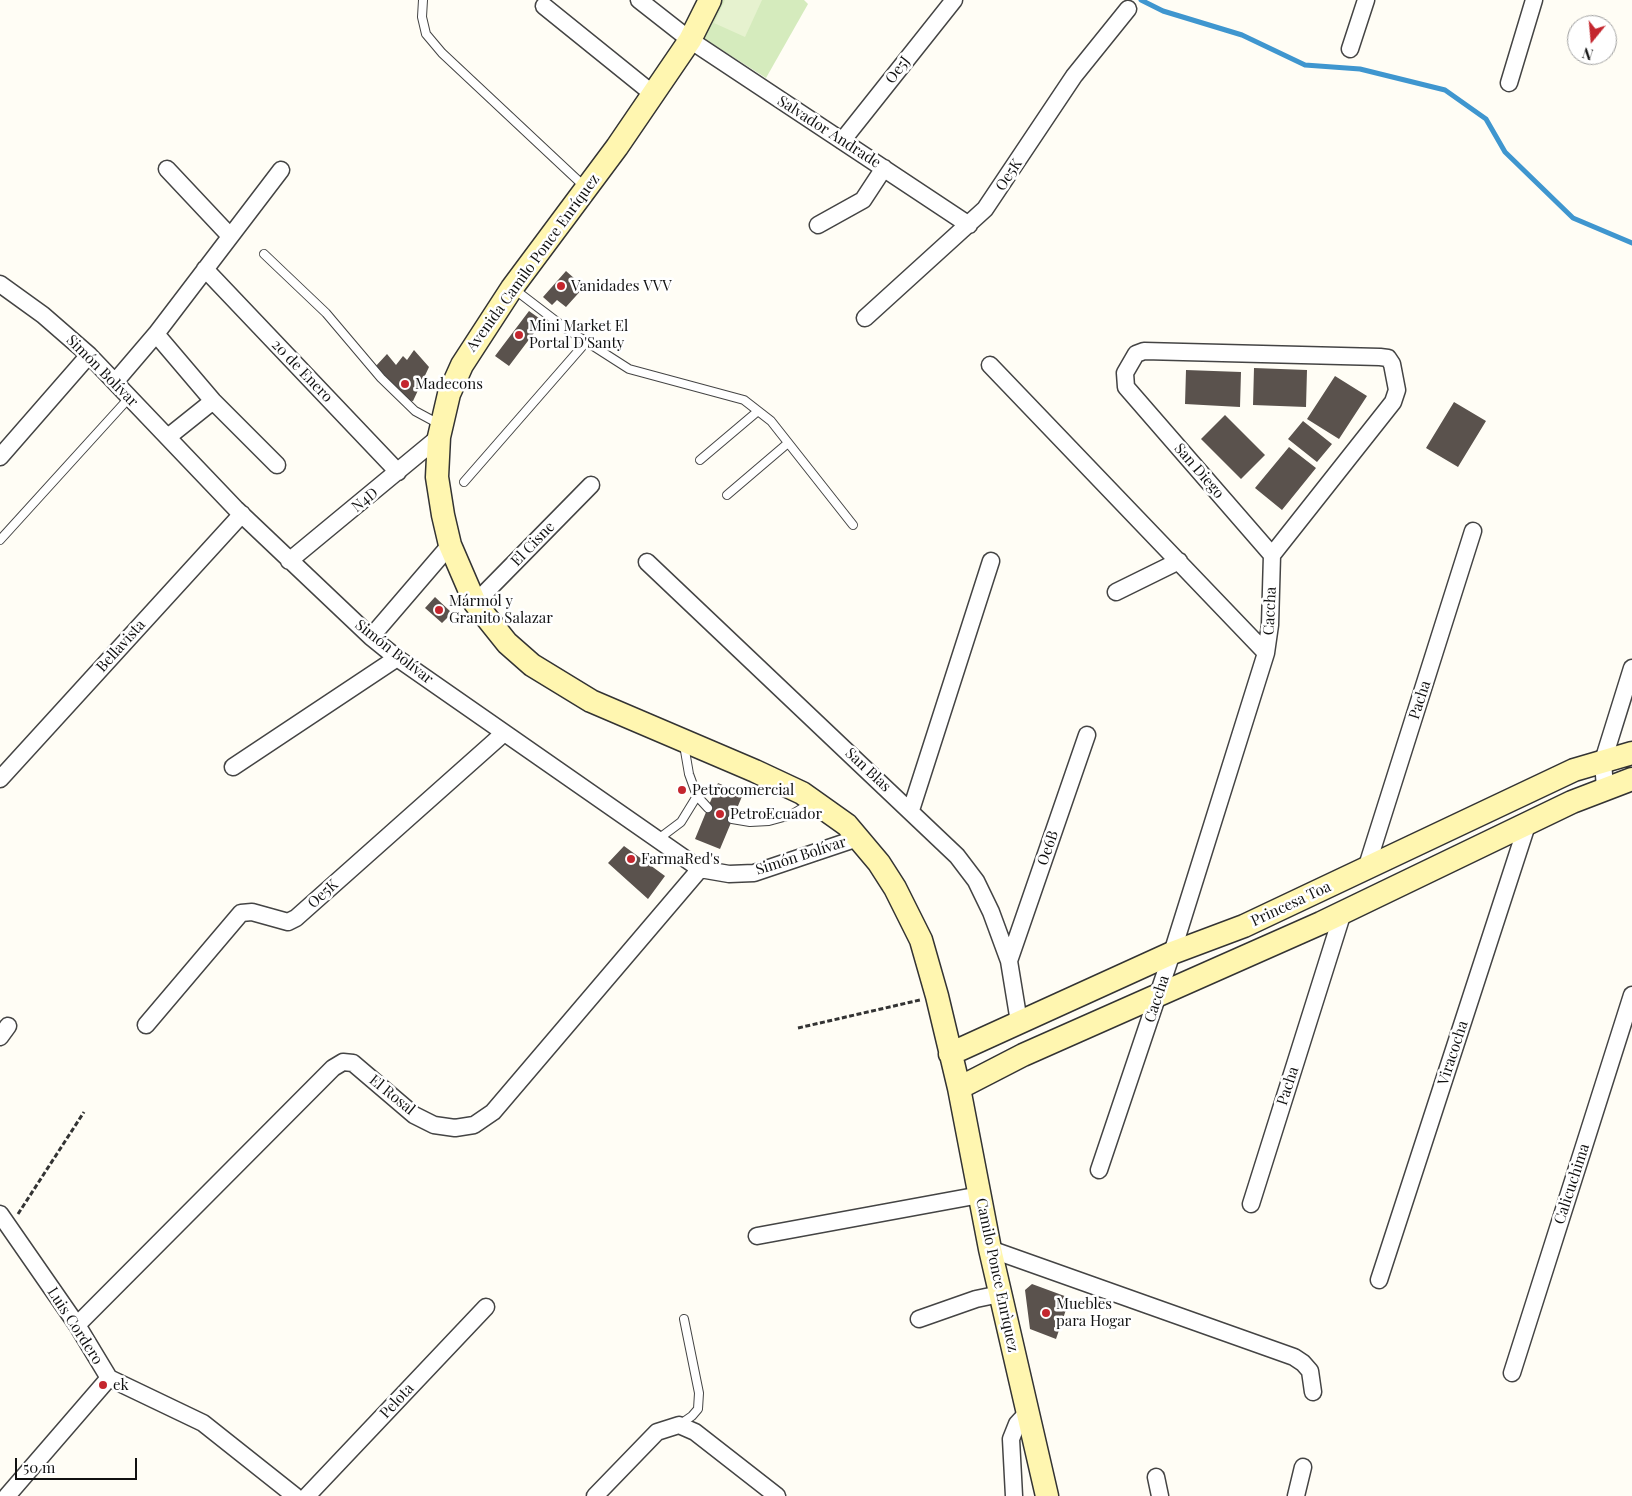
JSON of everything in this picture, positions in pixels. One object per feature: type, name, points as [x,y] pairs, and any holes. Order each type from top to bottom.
[{"type":"main road","name":"Avenida Camilo Ponce Enríquez","points":[[710,0],[690,40],[617,147],[512,288],[462,365],[449,394],[440,431],[437,477],[450,546],[475,603],[506,643],[532,665],[591,701],[755,771],[814,802],[847,825],[895,888],[921,940],[937,996],[950,1054]]},
{"type":"main road","name":"Princesa Toa","points":[[950,1054],[1172,953],[1244,926],[1574,770],[1632,753]]},
{"type":"main road","name":"Princesa Toa","points":[[959,1088],[1023,1055],[1158,997],[1343,912],[1572,802],[1632,779]]},
{"type":"main road","name":"Camilo Ponce Enrìquez","points":[[950,1054],[959,1088],[990,1249],[1046,1496]]},
{"type":"street","name":"Salvador Andrade","points":[[639,0],[690,40],[969,225]]},
{"type":"street","name":"Oe5J","points":[[842,141],[954,0]]},
{"type":"street","points":[[1350,49],[1366,0]]},
{"type":"street","points":[[1509,83],[1534,0]]},
{"type":"street","points":[[544,6],[652,94]]},
{"type":"street","name":"Oe5K","points":[[865,318],[969,225],[993,199],[1082,65],[1128,9]]},
{"type":"street","points":[[818,226],[864,200],[884,168]]},
{"type":"street","points":[[167,169],[230,236]]},
{"type":"street","points":[[115,382],[156,334],[281,170]]},
{"type":"street","name":"20 de Enero","points":[[205,269],[398,472]]},
{"type":"street","name":"Simón Bolívar","points":[[0,284],[37,310],[89,355],[242,514],[289,561],[371,637],[397,658],[504,734],[700,870],[729,874],[754,873],[858,838]]},
{"type":"street","points":[[156,334],[213,401],[277,465]]},
{"type":"street","name":"San Diego","points":[[1144,351],[1388,358],[1392,364],[1396,390],[1393,402],[1272,555],[1126,387],[1125,373],[1136,354],[1144,351]]},
{"type":"street","points":[[0,456],[89,355]]},
{"type":"street","points":[[990,365],[1266,652]]},
{"type":"street","points":[[168,438],[213,401]]},
{"type":"street","name":"N4D","points":[[289,561],[398,472],[440,431]]},
{"type":"street","name":"El Cisne","points":[[475,603],[591,485]]},
{"type":"street","name":"Bellavista","points":[[0,778],[242,514]]},
{"type":"street","name":"Pacha","points":[[1366,869],[1473,531]]},
{"type":"street","points":[[371,637],[450,546]]},
{"type":"street","name":"Caccha","points":[[1099,1170],[1158,997],[1266,652],[1270,625],[1272,555]]},
{"type":"street","points":[[911,810],[991,561]]},
{"type":"street","points":[[1116,592],[1180,561]]},
{"type":"street","name":"San Blas","points":[[647,562],[911,810],[957,856],[976,881],[991,912],[1008,961],[1020,1022]]},
{"type":"street","points":[[232,767],[397,658]]},
{"type":"street","points":[[1605,789],[1603,761],[1632,668]]},
{"type":"street","name":"Oe5K","points":[[146,1025],[241,913],[252,912],[288,922],[296,918],[504,734]]},
{"type":"street","name":"Oe6B","points":[[1008,961],[1087,735]]},
{"type":"street","name":"Viracocha","points":[[1379,1280],[1527,825]]},
{"type":"street","name":"El Rosal","points":[[77,1325],[333,1068],[343,1062],[353,1063],[414,1115],[434,1125],[455,1128],[474,1125],[493,1112],[700,870]]},
{"type":"street","name":"Pacha","points":[[1250,1204],[1343,912]]},
{"type":"street","name":"Calicuchima","points":[[1512,1373],[1632,995]]},
{"type":"street","points":[[756,1236],[980,1195]]},
{"type":"street","name":"Luis Cordero","points":[[4,1221],[77,1325],[109,1378],[203,1423],[295,1496]]},
{"type":"street","points":[[990,1249],[1294,1357],[1310,1371],[1313,1392]]},
{"type":"street","points":[[919,1319],[976,1299],[1000,1294]]},
{"type":"street","name":"Pelota","points":[[307,1496],[486,1307]]},
{"type":"street","points":[[7,1496],[109,1378]]},
{"type":"street","points":[[1014,1496],[1011,1439],[1017,1424],[1028,1412]]},
{"type":"street","points":[[595,1496],[657,1432],[679,1425],[695,1432],[777,1496]]},
{"type":"street","points":[[1296,1496],[1303,1467]]},
{"type":"street","points":[[1156,1477],[1160,1496]]},
{"type":"lane","points":[[423,0],[422,17],[426,34],[442,53],[586,188]]},
{"type":"lane","points":[[264,254],[326,313],[381,378],[415,411],[440,431]]},
{"type":"lane","points":[[512,288],[566,328],[629,369],[744,400],[771,421],[853,525]]},
{"type":"lane","points":[[464,482],[587,341]]},
{"type":"lane","points":[[0,540],[129,398]]},
{"type":"lane","points":[[700,460],[758,411]]},
{"type":"lane","points":[[727,495],[788,443]]},
{"type":"lane","points":[[684,740],[689,774],[697,796],[708,808]]},
{"type":"lane","points":[[658,840],[681,822],[697,796]]},
{"type":"lane","points":[[732,819],[750,822],[769,821],[791,815],[814,802]]},
{"type":"lane","points":[[679,1425],[698,1409],[700,1393],[684,1319]]},
{"type":"path","points":[[798,1028],[937,996]]},
{"type":"path","points":[[4,1221],[84,1112]]},
{"type":"green space","points":[[719,0],[804,0],[808,4],[766,78],[700,36]]},
{"type":"green space","points":[[725,0],[762,0],[745,37],[714,23]]},
{"type":"building","points":[[566,271],[584,287],[566,307],[557,300],[552,305],[543,297]]},
{"type":"building","points":[[529,311],[543,321],[509,366],[495,356]]},
{"type":"building","name":"Madecons","points":[[414,350],[429,367],[413,401],[404,400],[375,367],[387,354],[396,365],[403,356],[407,360]]},
{"type":"building","points":[[1254,368],[1307,370],[1306,407],[1253,405]]},
{"type":"building","points":[[1186,370],[1241,372],[1240,407],[1185,404]]},
{"type":"building","points":[[1335,376],[1367,396],[1339,439],[1307,419]]},
{"type":"building","points":[[1454,402],[1486,421],[1458,467],[1426,448]]},
{"type":"building","points":[[1225,415],[1265,455],[1241,479],[1201,439]]},
{"type":"building","points":[[1303,421],[1332,444],[1317,462],[1288,439]]},
{"type":"building","points":[[1289,447],[1316,468],[1282,510],[1255,488]]},
{"type":"building","name":"Mármol y Granito Salazar","points":[[435,597],[452,613],[442,623],[425,608]]},
{"type":"building","name":"PetroEcuador","points":[[718,783],[743,794],[720,849],[695,839]]},
{"type":"building","points":[[624,846],[665,876],[648,899],[608,863]]},
{"type":"building","name":"Muebles para Hogar","points":[[1032,1284],[1070,1298],[1056,1339],[1030,1329],[1025,1290]]},
{"type":"waterway","points":[[1141,0],[1163,11],[1242,35],[1305,65],[1360,69],[1445,90],[1486,119],[1505,152],[1573,218],[1632,243]]},
{"type":"place","name":"Vanidades VVV","points":[[561,286]]},
{"type":"place","name":"Mini Market El Portal D'Santy","points":[[519,335]]},
{"type":"place","name":"Madecons","points":[[405,384]]},
{"type":"place","name":"Mármol y Granito Salazar","points":[[439,610]]},
{"type":"place","name":"Petrocomercial","points":[[682,790]]},
{"type":"place","name":"PetroEcuador","points":[[720,814]]},
{"type":"place","name":"FarmaRed's","points":[[631,859]]},
{"type":"place","name":"Muebles para Hogar","points":[[1046,1313]]},
{"type":"place","name":"ek","points":[[103,1385]]}]
